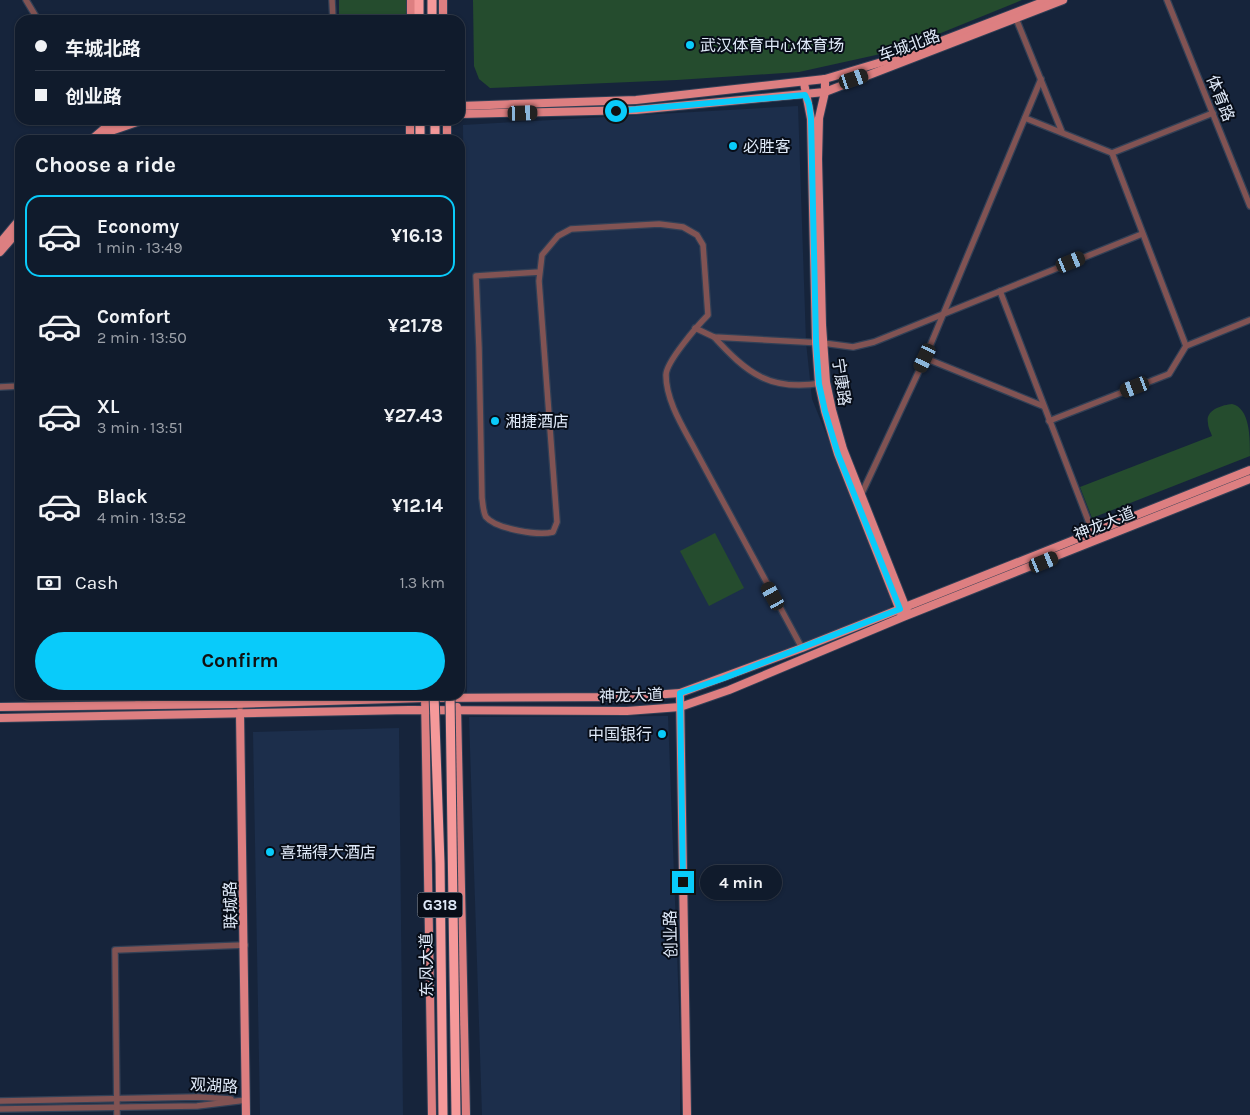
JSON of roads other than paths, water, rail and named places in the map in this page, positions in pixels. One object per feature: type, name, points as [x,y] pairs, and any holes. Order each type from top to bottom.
[{"type":"highway","points":[[419,0],[419,15]]},
{"type":"highway","points":[[432,0],[432,15]]},
{"type":"highway","name":"东风大道","points":[[428,700],[440,863],[442,1115]]},
{"type":"highway","name":"东风大道","points":[[454,700],[456,1115]]},
{"type":"main road","points":[[411,0],[411,15]]},
{"type":"main road","points":[[443,0],[443,15]]},
{"type":"main road","name":"车城北路","points":[[465,114],[636,110],[825,92],[1015,16],[1048,0]]},
{"type":"main road","name":"车城北路","points":[[465,106],[636,100],[804,83],[905,55],[1063,0]]},
{"type":"main road","name":"宁康路","points":[[824,79],[825,92],[819,118],[818,159],[820,342],[823,383],[859,498],[904,612]]},
{"type":"main road","points":[[804,83],[811,119],[820,342]]},
{"type":"main road","points":[[98,135],[114,125]]},
{"type":"main road","points":[[103,135],[106,130],[125,125]]},
{"type":"main road","points":[[0,243],[15,225]]},
{"type":"main road","points":[[0,252],[15,235]]},
{"type":"main road","name":"神龙大道","points":[[0,718],[457,710],[627,711],[680,707],[729,690],[904,612],[1250,470]]},
{"type":"main road","name":"神龙大道","points":[[465,696],[625,697],[680,693],[904,612],[1250,479]]},
{"type":"main road","name":"创业路","points":[[680,693],[687,1115]]},
{"type":"main road","name":"神龙大道","points":[[0,707],[240,704],[334,700]]},
{"type":"main road","points":[[427,700],[425,711],[432,1115]]},
{"type":"main road","points":[[455,700],[457,710],[466,1115]]},
{"type":"main road","name":"联城路","points":[[240,713],[245,945],[246,1115]]},
{"type":"street","points":[[26,0],[35,15]]},
{"type":"street","points":[[332,0],[333,15]]},
{"type":"street","name":"体育路","points":[[1167,0],[1250,206]]},
{"type":"street","points":[[1015,16],[1062,132]]},
{"type":"street","points":[[859,498],[925,358],[1041,80]]},
{"type":"street","points":[[1112,154],[1212,113]]},
{"type":"street","points":[[1025,118],[1112,154],[1186,346]]},
{"type":"street","points":[[103,125],[106,130]]},
{"type":"street","points":[[540,272],[476,276],[480,348],[482,498],[484,515],[491,521],[504,526],[544,535],[553,532],[557,522],[544,362],[540,272],[542,255],[558,236],[571,229],[658,224],[683,227],[697,235],[703,245],[706,260],[708,316],[695,328],[666,373],[668,389],[675,411],[696,453],[802,648]]},
{"type":"street","points":[[714,337],[820,342],[853,348],[874,342],[1142,234]]},
{"type":"street","points":[[1000,291],[1093,533]]},
{"type":"street","points":[[1049,421],[1169,374],[1186,346],[1250,320]]},
{"type":"street","points":[[695,328],[714,337],[740,364],[771,381],[782,385],[823,383]]},
{"type":"street","points":[[925,358],[1044,406]]},
{"type":"street","points":[[0,387],[15,386]]},
{"type":"street","name":"联城路","points":[[240,700],[240,713]]},
{"type":"street","points":[[117,1115],[115,950],[245,945]]},
{"type":"street","name":"观湖路","points":[[0,1101],[198,1097],[246,1100]]},
{"type":"street","name":"观湖路","points":[[0,1109],[60,1112],[117,1107],[197,1106],[246,1100]]},
{"type":"place","name":"武汉体育中心体育场","points":[[690,45]]},
{"type":"place","name":"必胜客","points":[[733,146]]},
{"type":"place","name":"湘捷酒店","points":[[495,421]]},
{"type":"place","name":"中国银行","points":[[662,734]]},
{"type":"place","name":"喜瑞得大酒店","points":[[270,852]]}]
